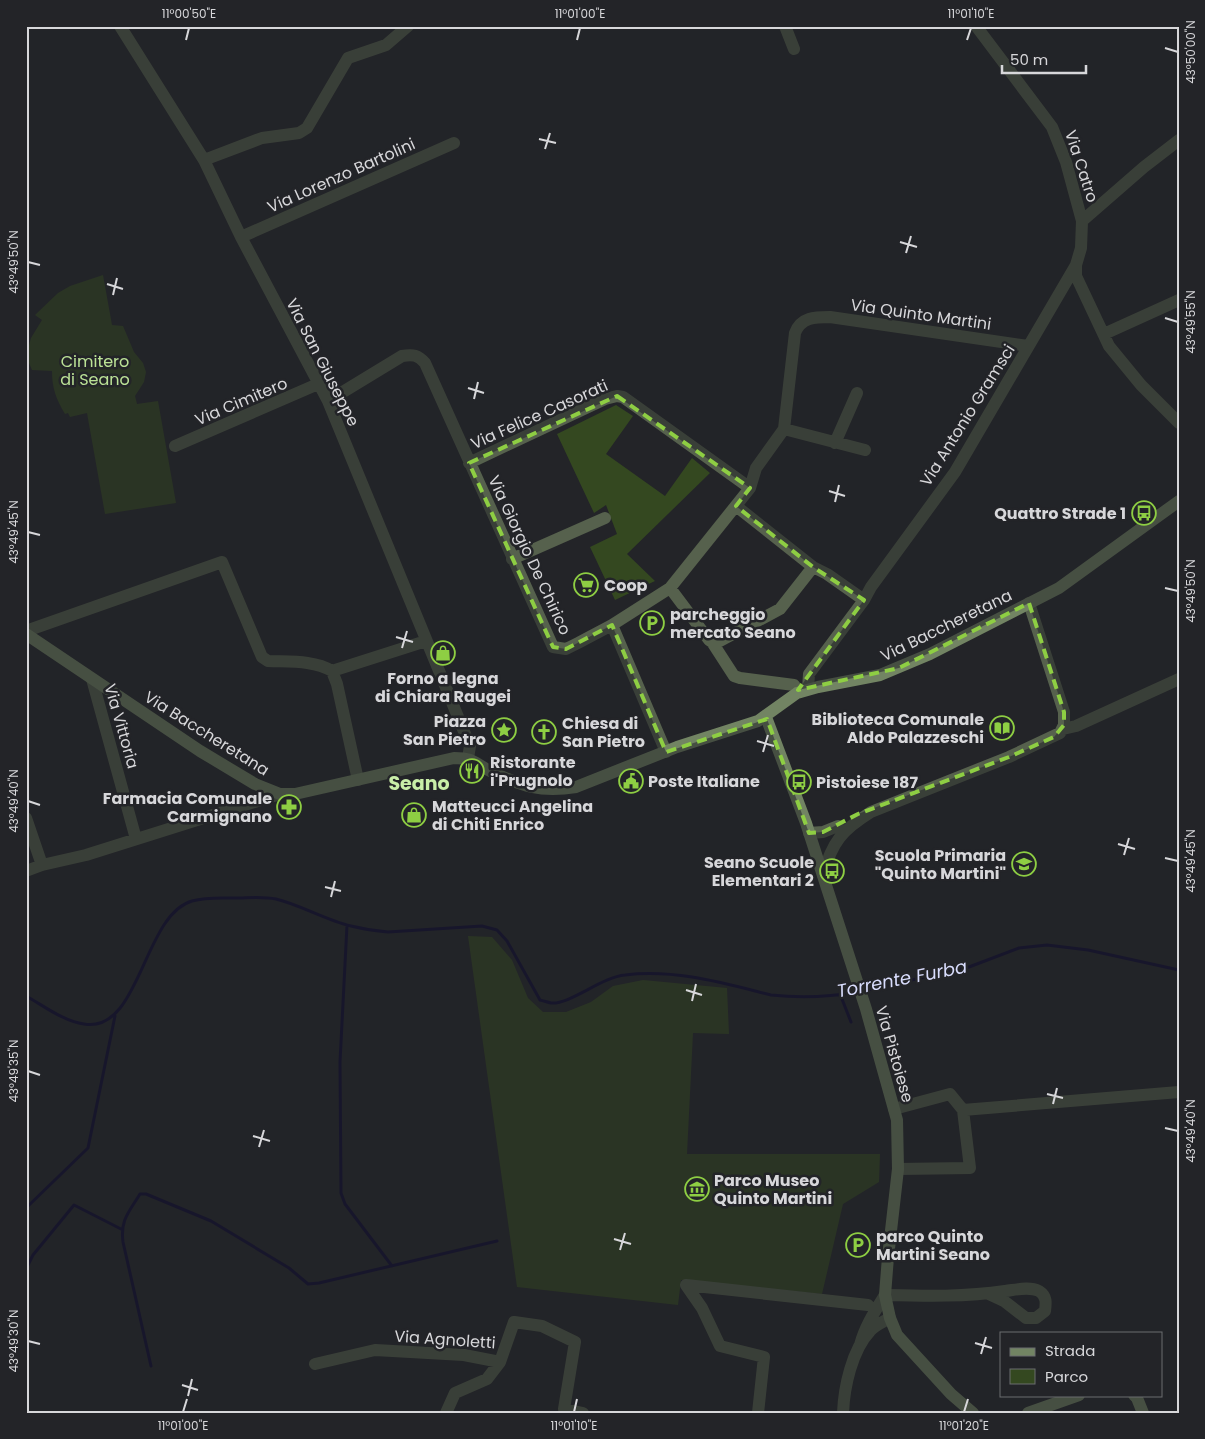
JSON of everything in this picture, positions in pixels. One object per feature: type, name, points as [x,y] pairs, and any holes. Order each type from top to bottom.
[{"type":"street","name":"Via San Giuseppe","points":[[120,26],[204,160],[241,237],[328,401],[470,746],[469,755]]},
{"type":"street","points":[[204,160],[262,138],[298,133],[307,128],[348,58],[386,44],[408,26]]},
{"type":"street","points":[[785,26],[794,49]]},
{"type":"street","name":"Via Catro","points":[[976,26],[1052,127],[1066,162],[1082,221]]},
{"type":"street","points":[[1082,221],[1144,167],[1179,140]]},
{"type":"street","name":"Via Lorenzo Bartolini","points":[[241,237],[454,143]]},
{"type":"street","name":"Via Antonio Gramsci","points":[[803,691],[809,674],[955,472],[1076,265],[1080,248],[1082,221]]},
{"type":"street","points":[[1076,265],[1076,276],[1109,346],[1141,385],[1179,422]]},
{"type":"street","points":[[1104,334],[1179,300]]},
{"type":"street","name":"Via Quinto Martini","points":[[784,429],[795,333],[800,323],[808,318],[830,318],[1028,346]]},
{"type":"street","name":"Via Giorgio De Chirico","points":[[328,401],[402,356],[411,354],[419,357],[425,363],[553,647],[566,649],[612,624],[670,588],[736,506]]},
{"type":"street","name":"Via Cimitero","points":[[176,446],[318,384]]},
{"type":"street","points":[[835,443],[858,394]]},
{"type":"street","name":"Via Felice Casorati","points":[[470,463],[605,399],[617,396],[623,397],[750,488]]},
{"type":"street","points":[[864,600],[827,574],[812,566],[736,506],[750,488],[756,468],[784,429],[865,450]]},
{"type":"street","name":"Via Baccheretana","points":[[26,633],[200,751],[255,784],[280,794],[295,794],[429,762],[469,755],[488,770],[522,784],[544,790],[560,790],[576,787],[666,752],[758,721],[766,717],[790,697],[803,691],[861,680],[899,668],[1066,584],[1179,501]]},
{"type":"street","points":[[512,559],[605,518]]},
{"type":"street","points":[[26,633],[222,562],[262,657],[268,661],[314,664],[324,666],[332,671],[337,684],[358,780]]},
{"type":"street","points":[[715,642],[780,610],[812,566]]},
{"type":"street","points":[[670,588],[715,642],[734,676],[794,685],[803,691]]},
{"type":"street","points":[[823,875],[831,851],[843,832],[871,812],[1054,737],[1064,724],[1062,704],[1029,603]]},
{"type":"street","points":[[612,624],[666,752]]},
{"type":"street","points":[[332,671],[426,641]]},
{"type":"street","name":"Via Vittoria","points":[[92,679],[136,839]]},
{"type":"street","points":[[1064,724],[1076,726],[1179,679]]},
{"type":"street","name":"Via Pistoiese","points":[[766,717],[818,859],[866,1009],[894,1109],[898,1132],[898,1169],[888,1257],[886,1295],[890,1318],[897,1334],[951,1394],[973,1413]]},
{"type":"street","points":[[26,871],[42,865],[86,855],[280,794]]},
{"type":"street","points":[[818,859],[838,826],[846,819],[858,814],[871,812]]},
{"type":"street","points":[[26,818],[42,865]]},
{"type":"street","points":[[809,833],[823,832],[838,826]]},
{"type":"street","points":[[963,1110],[1179,1092]]},
{"type":"street","points":[[894,1109],[950,1094],[963,1110],[970,1168],[898,1169]]},
{"type":"street","points":[[758,1413],[764,1357],[720,1346],[702,1308],[686,1285],[868,1305]]},
{"type":"street","points":[[844,1413],[848,1378],[864,1332],[886,1295],[989,1294]]},
{"type":"street","points":[[860,1345],[870,1331],[890,1318]]},
{"type":"street","name":"Via Agnoletti","points":[[315,1364],[375,1350],[464,1355],[500,1362],[514,1322],[542,1326],[575,1342],[564,1410],[583,1413]]},
{"type":"street","points":[[446,1413],[455,1393],[487,1379],[500,1362]]},
{"type":"street","points":[[1028,1413],[1076,1396]]},
{"type":"street","points":[[1135,1396],[1143,1413]]},
{"type":"highlighted area","points":[[617,396],[750,488],[736,506],[813,567],[864,600],[798,690],[899,668],[1029,603],[1064,712],[1064,725],[1054,737],[1009,757],[858,814],[823,832],[809,833],[767,719],[666,752],[612,625],[566,649],[553,647],[469,463]]},
{"type":"green space","name":"Cimitero di Seano","points":[[103,275],[112,325],[123,326],[134,352],[143,363],[146,372],[144,382],[135,396],[137,404],[158,401],[176,503],[105,514],[87,413],[70,417],[68,413],[65,414],[55,393],[52,371],[32,370],[26,356],[31,338],[42,320],[35,315],[58,293],[70,286]]},
{"type":"green space","points":[[616,405],[633,416],[606,454],[665,496],[692,458],[710,473],[627,554],[655,581],[615,600],[590,547],[617,534],[606,505],[594,513],[557,434]]},
{"type":"green space","name":"Parco Museo Quinto Martini","points":[[468,936],[492,937],[512,960],[528,998],[543,1012],[566,1012],[591,1002],[613,986],[643,980],[727,988],[729,1034],[693,1033],[687,1154],[880,1154],[879,1182],[843,1204],[822,1294],[681,1280],[678,1305],[517,1287]]},
{"type":"waterway","name":"Torrente Furba","points":[[26,996],[69,1020],[84,1024],[103,1022],[118,1011],[130,993],[162,928],[176,911],[197,900],[255,897],[276,899],[341,923],[388,932],[482,926],[497,930],[507,941],[540,1000],[551,1003],[567,1000],[606,980],[625,975],[644,974],[699,978],[782,996],[825,996],[857,992]]},
{"type":"waterway","points":[[347,925],[340,1062],[341,1193],[345,1204],[392,1266]]},
{"type":"waterway","name":"Torrente Furba","points":[[863,991],[969,967],[1019,948],[1047,945],[1088,950],[1179,970]]},
{"type":"waterway","points":[[840,994],[851,1022]]},
{"type":"waterway","points":[[26,1208],[88,1148],[115,1016]]},
{"type":"waterway","points":[[151,1366],[122,1234],[126,1216],[140,1194],[146,1194],[211,1221],[289,1268],[308,1284],[497,1241]]},
{"type":"waterway","points":[[26,1269],[33,1255],[74,1205],[121,1229]]},
{"type":"place","name":"Quattro Strade 1","points":[[1144,513]]},
{"type":"place","name":"Coop","points":[[586,585]]},
{"type":"place","name":"parcheggio mercato Seano","points":[[652,623]]},
{"type":"place","name":"Forno a legna di Chiara Raugei","points":[[443,653]]},
{"type":"place","name":"Biblioteca Comunale Aldo Palazzeschi","points":[[1002,728]]},
{"type":"place","name":"Piazza San Pietro","points":[[504,730]]},
{"type":"place","name":"Chiesa di San Pietro","points":[[544,732]]},
{"type":"place","name":"Ristorante i'Prugnolo","points":[[472,771]]},
{"type":"place","name":"Poste Italiane","points":[[631,781]]},
{"type":"place","name":"Pistoiese 187","points":[[799,782]]},
{"type":"place","name":"Farmacia Comunale Carmignano","points":[[289,807]]},
{"type":"place","name":"Matteucci Angelina di Chiti Enrico","points":[[414,815]]},
{"type":"place","name":"Scuola Primaria \"Quinto Martini\"","points":[[1024,864]]},
{"type":"place","name":"Seano Scuole Elementari 2","points":[[832,871]]},
{"type":"place","name":"Parco Museo Quinto Martini","points":[[697,1189]]},
{"type":"place","name":"parco Quinto Martini Seano","points":[[858,1245]]},
{"type":"district","name":"Seano","points":[[419,783]]}]
